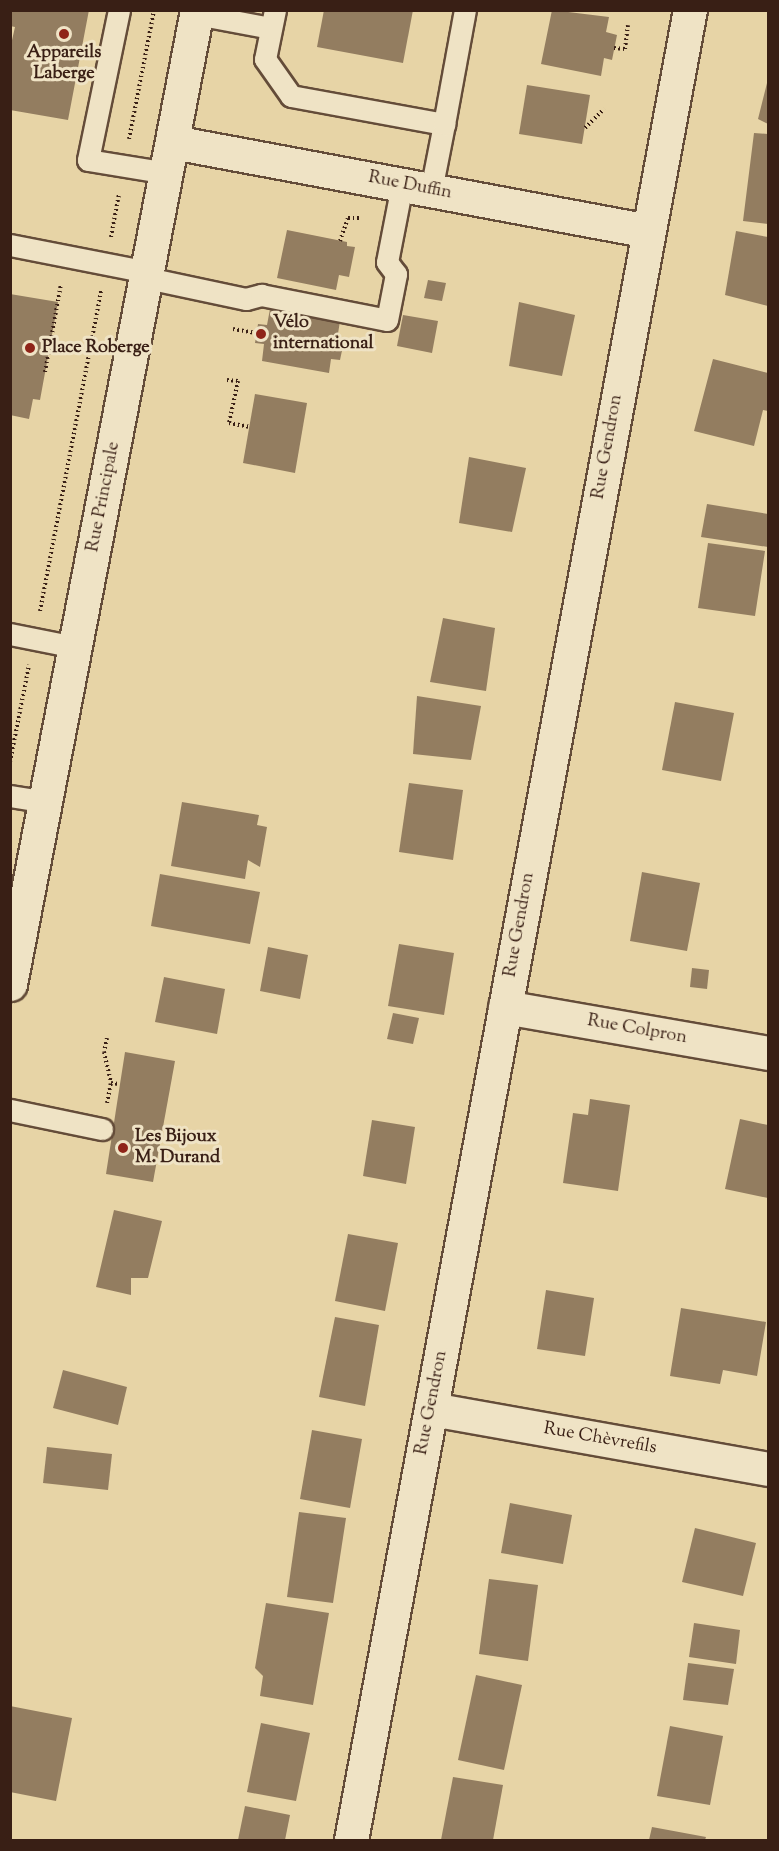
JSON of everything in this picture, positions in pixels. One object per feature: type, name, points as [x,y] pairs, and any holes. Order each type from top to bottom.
[{"type":"street","name":"Rue Gendron","points":[[351,1840],[690,10]]},
{"type":"street","name":"Rue Principale","points":[[10,984],[197,12]]},
{"type":"street","name":"Rue Duffin","points":[[170,157],[416,188],[648,231]]},
{"type":"street","name":"Rue Colpron","points":[[505,1007],[768,1053]]},
{"type":"street","name":"Rue Chèvrefils","points":[[431,1409],[768,1469]]},
{"type":"lane","points":[[119,10],[88,159],[170,157]]},
{"type":"lane","points":[[10,245],[246,298],[261,296],[387,320],[396,274],[387,262],[444,124],[465,10]]},
{"type":"lane","points":[[197,12],[273,19],[265,59],[291,96],[444,124]]},
{"type":"lane","points":[[10,634],[75,647]]},
{"type":"lane","points":[[10,795],[46,802]]},
{"type":"lane","points":[[10,1110],[102,1129]]},
{"type":"path","points":[[128,147],[154,10]]},
{"type":"path","points":[[614,48],[625,49],[628,25]]},
{"type":"path","points":[[585,128],[604,109]]},
{"type":"path","points":[[109,246],[120,186]]},
{"type":"path","points":[[340,240],[348,218],[362,218]]},
{"type":"path","points":[[38,620],[102,286]]},
{"type":"path","points":[[45,372],[58,302]]},
{"type":"path","points":[[233,329],[256,333]]},
{"type":"path","points":[[227,380],[238,381],[230,423],[249,427]]},
{"type":"path","points":[[10,762],[30,662]]},
{"type":"path","points":[[107,1038],[104,1052],[111,1083],[119,1084]]},
{"type":"building","points":[[10,10],[89,10],[68,120],[10,110],[10,49],[15,27],[10,26]]},
{"type":"building","points":[[324,10],[413,10],[403,63],[317,47]]},
{"type":"building","points":[[552,10],[609,17],[606,32],[617,35],[612,60],[604,58],[601,76],[541,64]]},
{"type":"building","points":[[768,79],[768,124],[758,119]]},
{"type":"building","points":[[527,85],[590,95],[582,144],[519,134]]},
{"type":"building","points":[[754,133],[768,134],[768,224],[743,221]]},
{"type":"building","points":[[287,230],[347,242],[347,246],[355,247],[349,277],[339,275],[336,290],[277,278]]},
{"type":"building","points":[[736,231],[768,237],[768,306],[725,295]]},
{"type":"building","points":[[428,280],[446,283],[442,301],[424,298]]},
{"type":"building","name":"Place Roberge","points":[[10,294],[58,302],[40,400],[33,399],[29,419],[10,415]]},
{"type":"building","points":[[519,302],[575,315],[562,376],[509,366]]},
{"type":"building","points":[[270,309],[340,321],[337,340],[344,341],[340,360],[331,359],[329,373],[262,361],[264,344],[255,343],[258,324],[267,325]]},
{"type":"building","points":[[403,315],[438,321],[432,353],[397,346]]},
{"type":"building","points":[[713,359],[768,373],[768,411],[763,410],[754,446],[694,431]]},
{"type":"building","points":[[255,394],[307,403],[295,473],[243,463]]},
{"type":"building","points":[[469,457],[526,468],[512,532],[459,523]]},
{"type":"building","points":[[707,504],[768,514],[768,547],[701,537]]},
{"type":"building","points":[[708,543],[765,551],[755,616],[698,608]]},
{"type":"building","points":[[443,618],[495,628],[486,691],[430,682]]},
{"type":"building","points":[[417,696],[481,706],[471,760],[413,754]]},
{"type":"building","points":[[675,702],[734,713],[721,781],[662,770]]},
{"type":"building","points":[[409,783],[463,790],[453,860],[399,852]]},
{"type":"building","points":[[182,802],[259,815],[257,825],[267,827],[260,867],[248,860],[245,879],[171,866]]},
{"type":"building","points":[[642,872],[700,883],[687,951],[630,941]]},
{"type":"building","points":[[160,874],[260,892],[250,944],[151,926]]},
{"type":"building","points":[[399,944],[454,953],[444,1015],[388,1006]]},
{"type":"building","points":[[268,947],[308,955],[300,999],[260,991]]},
{"type":"building","points":[[692,968],[709,970],[707,989],[690,987]]},
{"type":"building","points":[[164,977],[225,989],[217,1034],[155,1022]]},
{"type":"building","points":[[393,1013],[419,1018],[413,1044],[387,1039]]},
{"type":"building","points":[[125,1052],[175,1061],[153,1182],[106,1174]]},
{"type":"building","points":[[590,1099],[630,1105],[618,1191],[563,1183],[573,1113],[588,1115]]},
{"type":"building","points":[[740,1119],[768,1125],[768,1198],[725,1189]]},
{"type":"building","points":[[372,1120],[415,1127],[406,1184],[363,1176]]},
{"type":"building","points":[[114,1210],[162,1221],[148,1278],[131,1278],[131,1295],[96,1287]]},
{"type":"building","points":[[348,1234],[398,1243],[385,1311],[335,1301]]},
{"type":"building","points":[[546,1290],[594,1298],[585,1356],[537,1349]]},
{"type":"building","points":[[681,1308],[766,1322],[757,1376],[723,1370],[720,1384],[670,1376]]},
{"type":"building","points":[[335,1317],[379,1325],[365,1406],[319,1397]]},
{"type":"building","points":[[63,1370],[127,1387],[118,1425],[53,1408]]},
{"type":"building","points":[[312,1430],[362,1439],[350,1508],[300,1499]]},
{"type":"building","points":[[47,1447],[112,1454],[108,1490],[43,1483]]},
{"type":"building","points":[[510,1503],[572,1515],[563,1564],[501,1553]]},
{"type":"building","points":[[299,1512],[346,1518],[333,1603],[287,1597]]},
{"type":"building","points":[[695,1528],[756,1543],[743,1596],[682,1582]]},
{"type":"building","points":[[489,1579],[538,1585],[528,1661],[479,1654]]},
{"type":"building","points":[[266,1603],[329,1613],[313,1705],[260,1696],[263,1676],[255,1668]]},
{"type":"building","points":[[694,1623],[740,1630],[736,1664],[689,1657]]},
{"type":"building","points":[[688,1663],[734,1669],[728,1705],[683,1700]]},
{"type":"building","points":[[476,1675],[522,1685],[504,1770],[458,1760]]},
{"type":"building","points":[[10,1706],[72,1718],[56,1801],[10,1792]]},
{"type":"building","points":[[261,1723],[310,1733],[296,1801],[247,1792]]},
{"type":"building","points":[[670,1726],[723,1736],[710,1805],[657,1796]]},
{"type":"building","points":[[453,1777],[503,1785],[493,1840],[441,1840]]},
{"type":"building","points":[[245,1806],[290,1815],[285,1840],[238,1840]]},
{"type":"building","points":[[652,1827],[706,1837],[705,1840],[649,1840]]},
{"type":"place","name":"Appareils Laberge","points":[[64,34]]},
{"type":"place","name":"Vélo international","points":[[261,334]]},
{"type":"place","name":"Place Roberge","points":[[30,348]]},
{"type":"place","name":"Les Bijoux M. Durand","points":[[123,1148]]}]
